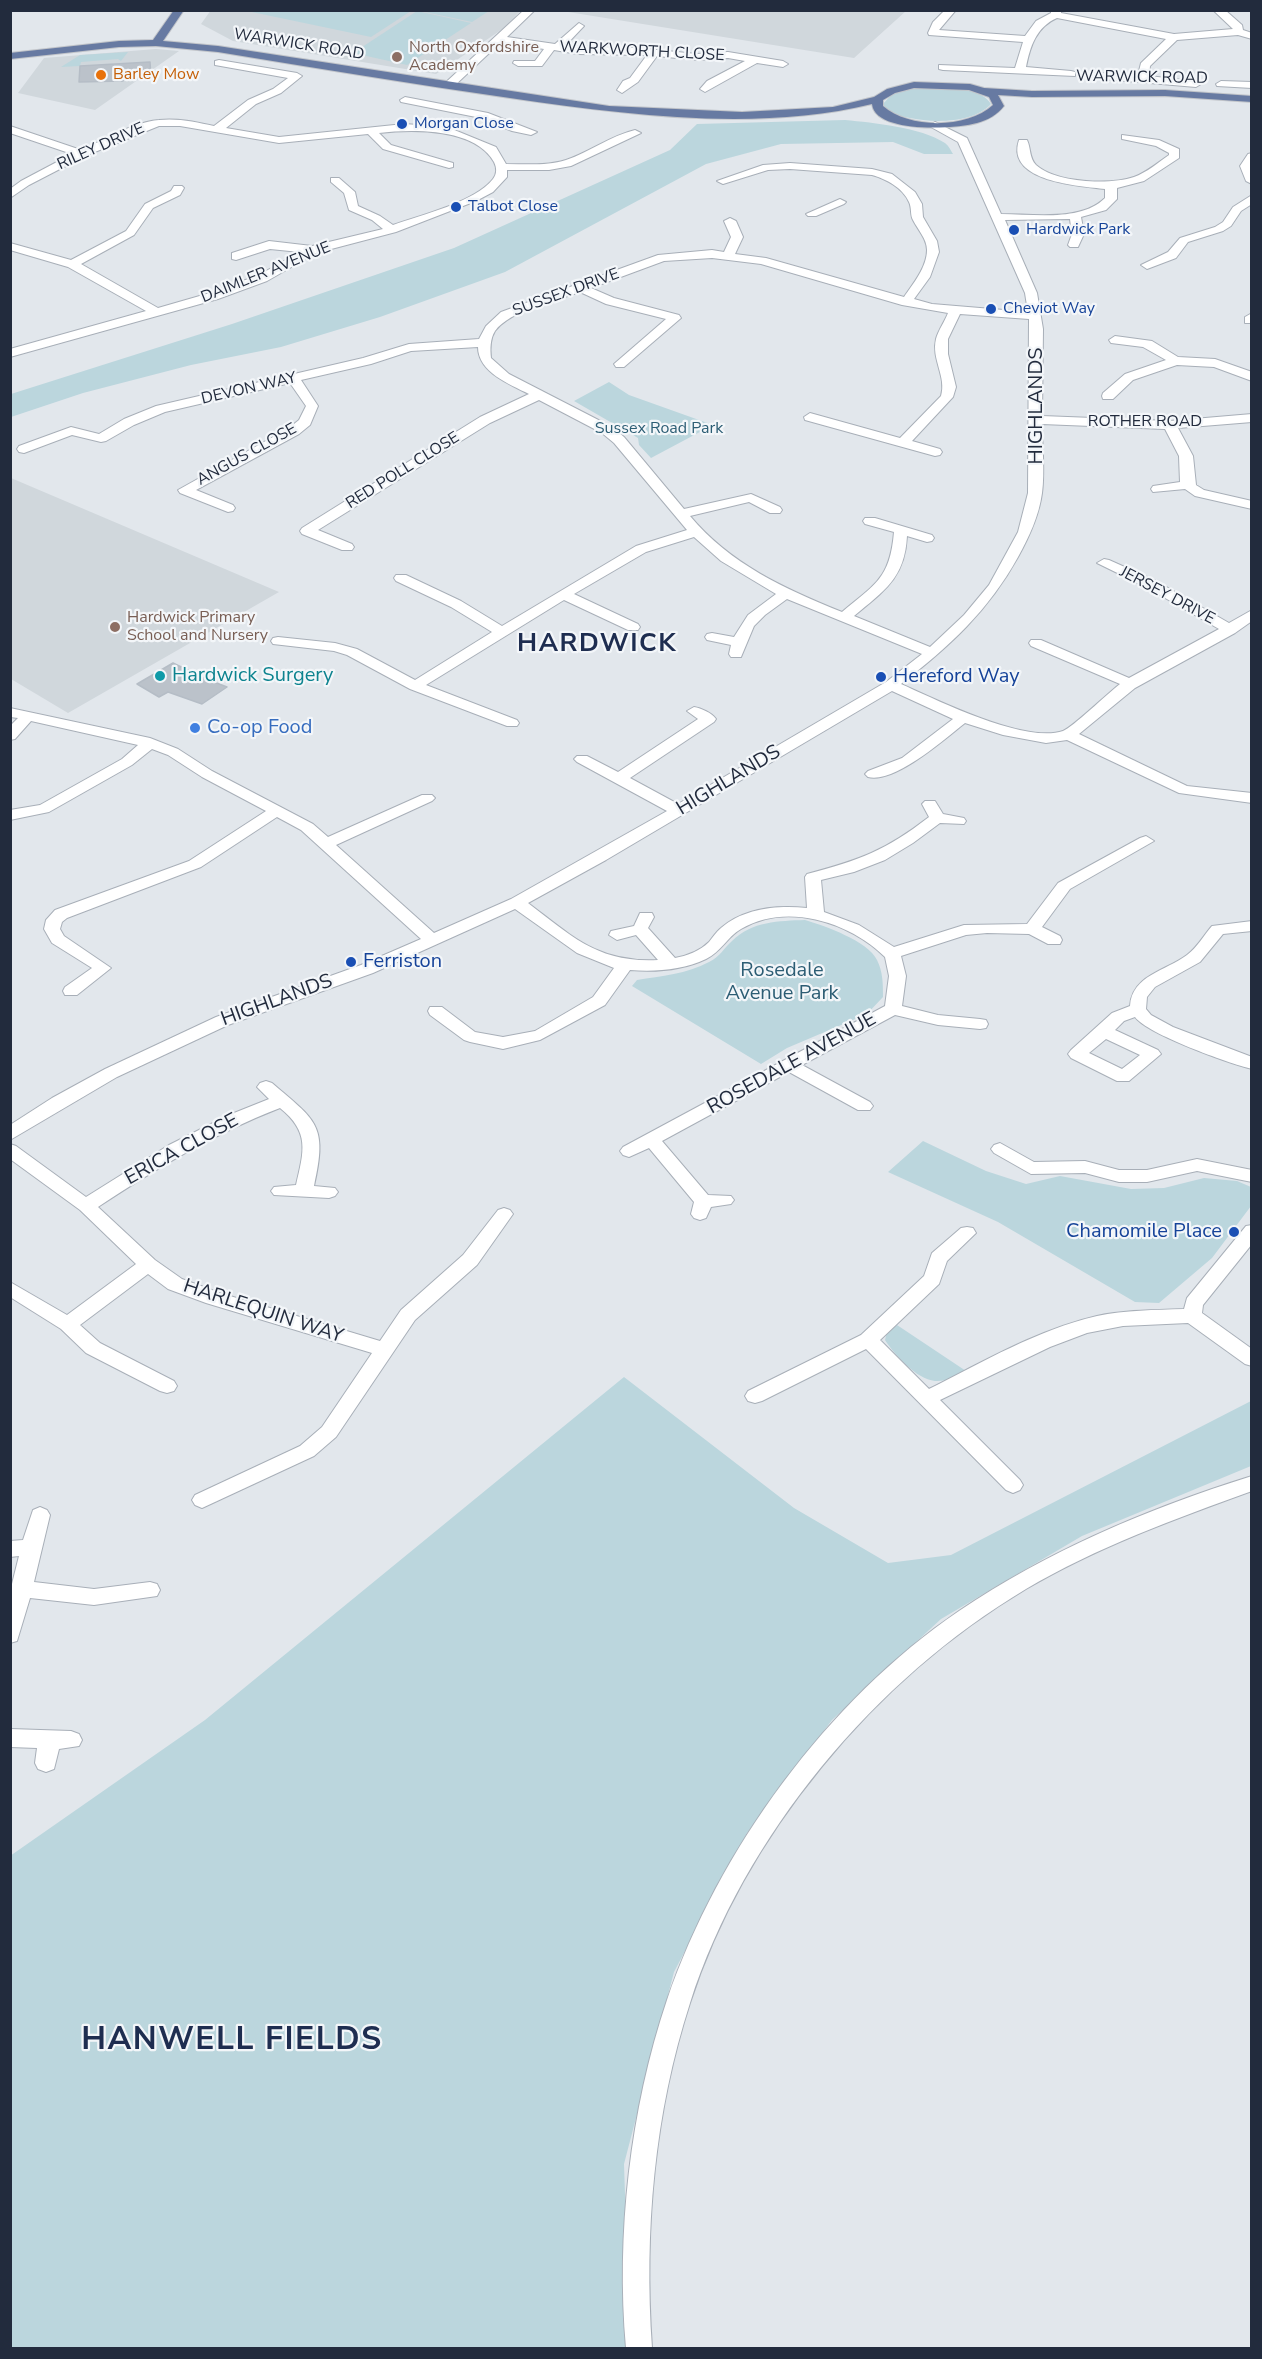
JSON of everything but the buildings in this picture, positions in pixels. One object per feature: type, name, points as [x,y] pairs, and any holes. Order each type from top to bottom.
[{"type":"main road","points":[[156,43],[179,10]]},
{"type":"main road","name":"WARWICK ROAD","points":[[10,57],[119,44],[156,43],[218,49],[609,109],[742,115],[833,110],[878,99],[891,92],[914,85],[957,86],[986,91],[1032,94],[1132,93],[1251,99]]},
{"type":"main road","points":[[986,91],[997,99],[999,106]]},
{"type":"main road","name":"WARWICK ROAD","points":[[833,110],[935,125],[979,119],[991,114],[999,106],[1032,94]]},
{"type":"main road","points":[[878,99],[877,107],[882,114],[891,118]]},
{"type":"street","points":[[448,86],[530,10]]},
{"type":"street","points":[[927,46],[937,24],[951,10]]},
{"type":"street","points":[[1218,10],[1238,27],[1238,32]]},
{"type":"street","points":[[1020,70],[1027,39],[1043,18],[1056,13],[1173,38],[1238,32],[1251,36]]},
{"type":"street","points":[[518,63],[538,64],[579,26]]},
{"type":"street","points":[[933,33],[1027,39]]},
{"type":"street","points":[[1143,79],[1145,65],[1173,38]]},
{"type":"street","name":"WARKWORTH CLOSE","points":[[501,39],[554,48],[696,57],[728,55],[783,64]]},
{"type":"street","points":[[622,90],[627,83],[634,80],[654,53]]},
{"type":"street","points":[[705,89],[755,60]]},
{"type":"street","points":[[217,129],[252,102],[303,76],[219,63]]},
{"type":"street","points":[[943,67],[1071,74]]},
{"type":"street","points":[[1096,76],[1196,84]]},
{"type":"street","points":[[1221,84],[1251,85]]},
{"type":"street","points":[[405,100],[433,103],[470,114],[484,115],[516,129],[531,132]]},
{"type":"street","points":[[447,130],[470,114]]},
{"type":"street","points":[[935,125],[963,140],[979,119]]},
{"type":"street","name":"RILEY DRIVE","points":[[10,195],[25,183],[81,154],[158,123],[180,123],[217,129],[266,143],[404,127],[447,130],[492,149],[502,166]]},
{"type":"street","points":[[10,129],[81,154]]},
{"type":"street","points":[[370,130],[387,147],[431,164],[449,165]]},
{"type":"street","points":[[502,166],[557,166],[577,159],[613,134],[635,133]]},
{"type":"street","points":[[1023,142],[1022,152],[1025,160],[1029,167],[1040,173],[1062,180],[1111,186],[1140,179],[1175,156],[1175,151],[1166,146],[1126,137]]},
{"type":"street","name":"HIGHLANDS","points":[[10,1134],[58,1102],[111,1073],[214,1024],[367,969],[517,902],[679,811],[891,685],[932,653],[969,618],[995,586],[1025,532],[1035,493],[1037,420],[1035,316],[1031,293],[963,140]]},
{"type":"street","points":[[377,157],[387,147]]},
{"type":"street","points":[[1251,156],[1246,166],[1251,181]]},
{"type":"street","name":"DAIMLER AVENUE","points":[[10,353],[214,296],[263,278],[312,250],[392,230],[472,199],[489,190],[501,177],[502,166]]},
{"type":"street","points":[[723,181],[767,167],[790,166],[885,175],[909,192],[916,204],[916,217],[931,241],[933,252],[924,277],[906,302]]},
{"type":"street","points":[[885,175],[902,167]]},
{"type":"street","points":[[335,180],[349,192],[353,208],[376,218],[392,230]]},
{"type":"street","points":[[996,217],[1075,216],[1103,208],[1111,201],[1114,192],[1111,186]]},
{"type":"street","points":[[72,264],[130,233],[149,207],[176,193],[178,188]]},
{"type":"street","points":[[1147,265],[1172,255],[1184,240],[1219,229],[1227,224],[1237,209],[1251,198]]},
{"type":"street","points":[[812,214],[840,202]]},
{"type":"street","points":[[1074,244],[1078,239],[1079,230],[1075,216]]},
{"type":"street","points":[[728,255],[737,237],[730,221]]},
{"type":"street","points":[[1061,243],[1091,247]]},
{"type":"street","points":[[224,251],[237,259],[269,245],[312,250]]},
{"type":"street","points":[[10,246],[72,264],[157,312]]},
{"type":"street","name":"SUSSEX DRIVE","points":[[483,343],[493,325],[505,315],[662,258],[695,254],[728,255],[762,261],[906,302],[955,312],[1035,316]]},
{"type":"street","points":[[581,288],[610,301],[675,318],[620,364]]},
{"type":"street","points":[[903,443],[946,397],[950,387],[942,354],[942,339],[955,312]]},
{"type":"street","points":[[1115,340],[1157,346],[1175,360]]},
{"type":"street","points":[[483,343],[485,359],[505,377],[607,429],[619,440],[696,532],[726,558],[759,580],[786,594],[932,653]]},
{"type":"street","name":"DEVON WAY","points":[[24,449],[71,431],[100,438],[150,412],[367,361],[410,348],[483,343]]},
{"type":"street","points":[[1108,396],[1129,377],[1175,360],[1191,359],[1224,365],[1251,377]]},
{"type":"street","name":"ANGUS CLOSE","points":[[228,508],[185,490],[294,431],[306,422],[312,406],[293,378]]},
{"type":"street","points":[[1121,384],[1134,390]]},
{"type":"street","name":"RED POLL CLOSE","points":[[347,547],[307,531],[485,420],[540,394]]},
{"type":"street","points":[[810,417],[935,452]]},
{"type":"street","name":"ROTHER ROAD","points":[[1037,420],[1170,425],[1251,418]]},
{"type":"street","points":[[1170,425],[1186,456],[1186,482],[1189,485],[1200,493],[1251,505]]},
{"type":"street","points":[[1158,489],[1189,485]]},
{"type":"street","points":[[680,514],[751,498],[776,510]]},
{"type":"street","points":[[870,520],[927,538]]},
{"type":"street","points":[[843,618],[887,580],[898,558],[902,530]]},
{"type":"street","points":[[416,686],[501,631],[641,549],[696,532]]},
{"type":"street","name":"JERSEY DRIVE","points":[[1104,563],[1151,584],[1230,630]]},
{"type":"street","points":[[401,578],[456,604],[501,631]]},
{"type":"street","points":[[563,594],[627,631],[647,620]]},
{"type":"street","points":[[712,637],[737,648],[748,621],[786,594]]},
{"type":"street","points":[[1069,735],[1100,706],[1131,684],[1230,630],[1251,614]]},
{"type":"street","points":[[279,640],[335,647],[352,652],[416,686],[512,723]]},
{"type":"street","points":[[1036,643],[1131,684]]},
{"type":"street","points":[[891,685],[963,718],[1027,736],[1046,738],[1069,735],[1184,790],[1251,798]]},
{"type":"street","points":[[620,778],[709,719],[694,711]]},
{"type":"street","points":[[10,712],[150,743],[173,752],[207,774],[307,827],[430,939]]},
{"type":"street","points":[[10,736],[28,716]]},
{"type":"street","points":[[873,774],[907,761],[963,718]]},
{"type":"street","points":[[10,815],[44,809],[127,762],[150,743]]},
{"type":"street","points":[[582,759],[679,811]]},
{"type":"street","points":[[326,844],[427,798]]},
{"type":"street","points":[[72,991],[103,968],[58,939],[52,930],[54,920],[61,914],[195,864],[278,810]]},
{"type":"street","points":[[816,915],[810,870],[841,873],[883,857],[934,811],[958,821]]},
{"type":"street","points":[[1032,929],[1064,886],[1146,840]]},
{"type":"street","points":[[517,902],[576,945],[597,956],[625,965],[671,964],[696,957],[712,949],[726,932],[744,920],[765,913],[791,912],[816,915],[867,934],[892,953],[964,930],[1032,929],[1054,940]]},
{"type":"street","points":[[617,935],[643,923],[671,964]]},
{"type":"street","points":[[1251,926],[1218,930],[1194,958],[1149,984],[1139,996],[1138,1009],[1145,1019],[1167,1031],[1251,1064]]},
{"type":"street","name":"ROSEDALE AVENUE","points":[[630,1151],[893,1009],[899,974],[892,953]]},
{"type":"street","points":[[436,1011],[470,1036],[503,1043],[540,1035],[599,1001],[625,965]]},
{"type":"street","points":[[893,1009],[938,1020],[980,1024]]},
{"type":"street","points":[[1104,1031],[1118,1017],[1138,1009]]},
{"type":"street","points":[[789,1065],[864,1106]]},
{"type":"street","points":[[266,1087],[304,1121],[310,1133],[311,1148],[304,1192]]},
{"type":"street","name":"ERICA CLOSE","points":[[86,1206],[175,1149],[235,1119],[282,1101]]},
{"type":"street","points":[[652,1140],[702,1208],[725,1200]]},
{"type":"street","points":[[1000,1149],[1031,1168],[1084,1167],[1119,1176],[1147,1176],[1197,1165],[1251,1176]]},
{"type":"street","name":"HARLEQUIN WAY","points":[[10,1150],[86,1206],[148,1265],[175,1284],[213,1299],[382,1350]]},
{"type":"street","points":[[280,1191],[329,1192]]},
{"type":"street","points":[[202,1500],[307,1452],[329,1432],[382,1350],[408,1315],[476,1254],[504,1214]]},
{"type":"street","points":[[1192,1316],[1194,1303],[1251,1231]]},
{"type":"street","points":[[755,1396],[868,1340],[932,1279],[939,1258],[967,1233]]},
{"type":"street","points":[[68,1324],[148,1265]]},
{"type":"street","points":[[10,1288],[68,1324],[93,1348],[167,1386]]},
{"type":"street","points":[[928,1398],[1020,1353],[1083,1327],[1117,1320],[1192,1316],[1251,1359]]},
{"type":"street","points":[[868,1340],[1014,1485]]},
{"type":"street","points":[[639,2349],[635,2253],[645,2160],[657,2082],[676,2008],[713,1917],[754,1843],[841,1729],[912,1659],[951,1629],[1015,1586],[1082,1549],[1151,1519],[1251,1483]]},
{"type":"street","points":[[10,1635],[23,1590],[21,1549],[40,1515]]},
{"type":"street","points":[[23,1590],[94,1597],[150,1590]]},
{"type":"street","points":[[10,1738],[71,1740]]},
{"type":"street","points":[[46,1763],[49,1739]]},
{"type":"shaded area","name":"North Oxfordshire Academy","points":[[211,10],[520,11],[504,28],[436,74],[233,41],[201,24]]},
{"type":"shaded area","name":"North Oxfordshire Academy","points":[[906,10],[854,58],[562,11]]},
{"type":"shaded area","points":[[156,49],[179,51],[95,110],[18,93],[44,58]]},
{"type":"shaded area","name":"Hardwick Primary School and Nursery","points":[[11,478],[279,592],[68,713],[11,679]]},
{"type":"green space","points":[[247,11],[411,11],[371,37]]},
{"type":"green space","points":[[417,11],[471,23],[407,65],[353,53]]},
{"type":"green space","points":[[420,11],[489,11],[472,22]]},
{"type":"green space","points":[[128,52],[121,61],[118,59],[81,62],[80,66],[61,67],[80,55]]},
{"type":"green space","points":[[912,88],[966,90],[985,97],[991,104],[981,112],[969,117],[939,121],[909,118],[884,110],[883,104],[892,94]]},
{"type":"green space","points":[[845,120],[923,133],[945,143],[953,154],[924,154],[893,142],[781,144],[706,164],[505,272],[380,317],[281,347],[191,365],[83,393],[11,417],[11,394],[232,324],[454,248],[670,150],[697,124]]},
{"type":"green space","name":"Sussex Road Park","points":[[609,382],[629,395],[713,425],[651,458],[639,445],[638,438],[574,401]]},
{"type":"green space","name":"Rosedale Avenue Park","points":[[805,920],[845,935],[872,953],[880,969],[883,997],[867,1014],[787,1048],[761,1064],[632,986],[637,980],[665,976],[701,966],[713,960],[748,929],[766,923]]},
{"type":"green space","points":[[923,1141],[986,1171],[1026,1184],[1060,1176],[1131,1189],[1164,1188],[1204,1178],[1237,1181],[1251,1187],[1251,1206],[1212,1258],[1159,1303],[1135,1302],[998,1222],[888,1172]]},
{"type":"green space","points":[[897,1325],[966,1371],[951,1378],[935,1381],[913,1371],[885,1340],[887,1332]]},
{"type":"green space","points":[[624,1377],[794,1508],[888,1563],[951,1555],[1251,1401],[1251,1466],[1082,1536],[941,1619],[832,1720],[747,1833],[674,1972],[624,2164],[630,2348],[11,2348],[10,1856],[205,1720]]},
{"type":"place","name":"North Oxfordshire Academy","points":[[397,57]]},
{"type":"place","name":"Barley Mow","points":[[101,75]]},
{"type":"place","name":"Morgan Close","points":[[402,124]]},
{"type":"place","name":"Talbot Close","points":[[456,207]]},
{"type":"place","name":"Hardwick Park","points":[[1014,230]]},
{"type":"place","name":"Cheviot Way","points":[[991,309]]},
{"type":"place","name":"Hardwick Primary School and Nursery","points":[[115,627]]},
{"type":"place","name":"Hardwick Surgery","points":[[160,676]]},
{"type":"place","name":"Hereford Way","points":[[881,677]]},
{"type":"place","name":"Co-op Food","points":[[195,728]]},
{"type":"place","name":"Ferriston","points":[[351,962]]},
{"type":"place","name":"Chamomile Place","points":[[1234,1232]]},
{"type":"district","name":"HARDWICK","points":[[597,645]]},
{"type":"district","name":"HANWELL FIELDS","points":[[232,2041]]}]
